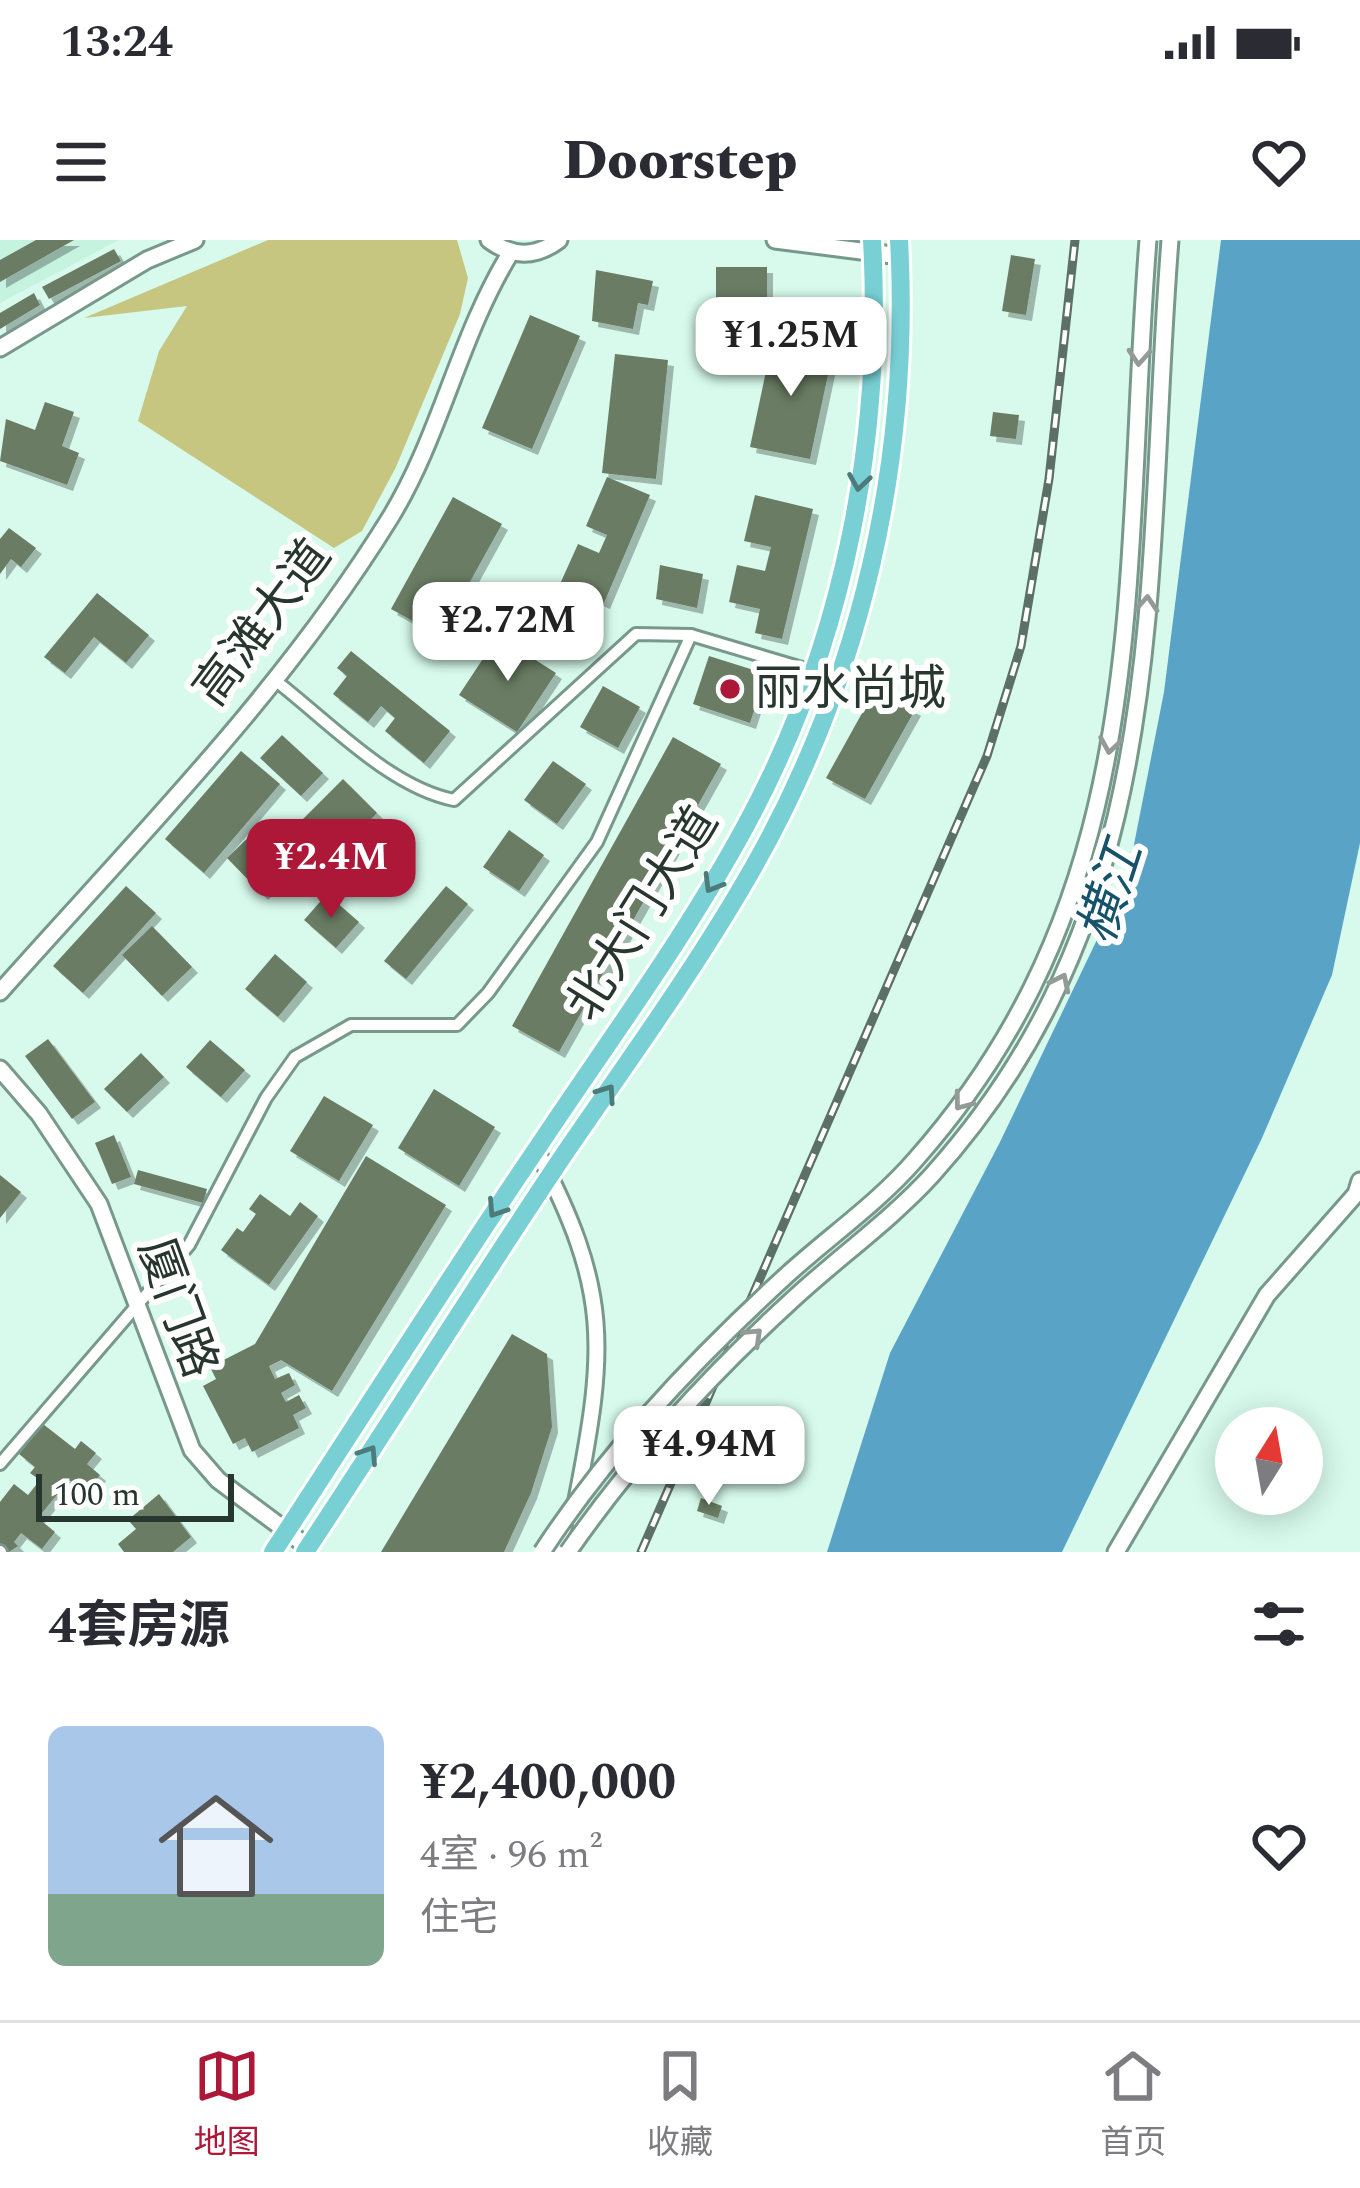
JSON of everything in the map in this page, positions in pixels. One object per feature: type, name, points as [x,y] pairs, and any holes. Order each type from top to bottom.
[{"type":"highway","name":"北大门大道","points":[[273,1552],[728,856],[773,770],[814,671],[843,569],[862,469],[876,353],[872,246]]},
{"type":"highway","name":"北大门大道","points":[[307,1550],[745,881],[798,782],[839,679],[869,575],[902,363],[899,248]]},
{"type":"main road","points":[[0,348],[147,260],[195,240]]},
{"type":"main road","points":[[489,240],[511,252],[534,254],[559,240]]},
{"type":"main road","points":[[775,240],[899,248]]},
{"type":"main road","points":[[542,1552],[594,1479],[676,1385],[763,1298],[915,1160],[989,1064],[1040,976],[1084,865],[1111,742],[1124,625],[1148,240]]},
{"type":"main road","points":[[571,1552],[637,1462],[721,1370],[890,1218],[942,1162],[1022,1054],[1075,952],[1109,856],[1132,746],[1145,627],[1169,240]]},
{"type":"main road","name":"高滩大道","points":[[0,992],[276,681],[392,516],[480,302],[511,252]]},
{"type":"main road","name":"厦门路","points":[[0,1069],[39,1114],[99,1204],[192,1450],[218,1480],[307,1550]]},
{"type":"main road","points":[[1116,1552],[1267,1295],[1356,1194],[1360,1180]]},
{"type":"street","points":[[276,681],[428,795],[454,800],[636,634],[691,634],[839,679]]},
{"type":"street","points":[[0,1464],[137,1311],[189,1245],[266,1098],[295,1057],[351,1025],[457,1025],[488,993],[597,842],[691,634]]},
{"type":"street","points":[[536,1149],[571,1216],[593,1281],[599,1363],[571,1552]]},
{"type":"street","points":[[553,1552],[575,1503]]},
{"type":"shaded area","points":[[0,240],[119,240],[0,303]]},
{"type":"shaded area","points":[[268,240],[457,240],[468,278],[460,314],[396,467],[362,531],[334,548],[138,421],[159,351],[187,306],[84,318]]},
{"type":"water","points":[[1221,240],[1360,240],[1360,843],[1332,975],[1262,1138],[1062,1552],[827,1552],[890,1353],[999,1144],[1128,875],[1164,692]]},
{"type":"building","points":[[36,240],[74,240],[0,282],[0,260]]},
{"type":"building","points":[[114,249],[121,261],[49,299],[42,287]]},
{"type":"building","points":[[1011,255],[1035,259],[1026,315],[1002,311]]},
{"type":"building","points":[[716,267],[767,267],[767,329],[716,329]]},
{"type":"building","points":[[596,270],[653,281],[648,305],[638,303],[633,329],[592,321]]},
{"type":"building","points":[[34,293],[40,305],[0,329],[0,313]]},
{"type":"building","points":[[530,315],[580,336],[532,449],[482,428]]},
{"type":"building","points":[[773,338],[833,351],[810,459],[750,447]]},
{"type":"building","points":[[615,354],[668,360],[656,479],[602,473]]},
{"type":"building","points":[[45,402],[74,412],[62,446],[79,453],[67,485],[0,461],[6,419],[35,430]]},
{"type":"building","points":[[993,412],[1019,415],[1016,439],[990,436]]},
{"type":"building","points":[[607,477],[650,495],[604,603],[560,584],[578,544],[599,553],[607,535],[586,526]]},
{"type":"building","points":[[755,495],[813,509],[782,639],[755,633],[760,609],[729,602],[737,565],[765,571],[771,547],[744,541]]},
{"type":"building","points":[[453,497],[502,524],[440,636],[391,609]]},
{"type":"building","points":[[9,528],[36,548],[21,567],[11,559],[0,574],[0,539]]},
{"type":"building","points":[[660,565],[703,574],[697,608],[656,599]]},
{"type":"building","points":[[97,593],[149,635],[126,663],[94,637],[65,673],[44,657]]},
{"type":"building","points":[[498,636],[556,673],[517,732],[459,695]]},
{"type":"building","points":[[351,651],[450,731],[424,763],[385,731],[395,718],[381,706],[368,722],[333,694],[347,676],[337,668]]},
{"type":"building","name":"丽水尚城","points":[[709,656],[766,674],[750,723],[693,704]]},
{"type":"building","points":[[603,686],[640,707],[618,748],[580,727]]},
{"type":"building","points":[[876,688],[915,710],[865,799],[826,778]]},
{"type":"building","points":[[282,735],[323,773],[301,796],[260,758]]},
{"type":"building","points":[[673,737],[721,764],[559,1052],[512,1026]]},
{"type":"building","points":[[241,751],[280,784],[204,873],[165,839]]},
{"type":"building","points":[[553,761],[586,784],[557,824],[524,800]]},
{"type":"building","points":[[343,779],[377,813],[337,854],[302,820]]},
{"type":"building","points":[[257,829],[292,865],[262,894],[227,858]]},
{"type":"building","points":[[509,830],[544,855],[519,891],[483,867]]},
{"type":"building","points":[[126,886],[156,913],[83,993],[53,966]]},
{"type":"building","points":[[446,886],[468,904],[406,979],[384,961]]},
{"type":"building","points":[[327,894],[359,922],[336,948],[304,920]]},
{"type":"building","points":[[152,926],[192,967],[162,996],[122,955]]},
{"type":"building","points":[[275,954],[307,982],[278,1017],[245,989]]},
{"type":"building","points":[[48,1039],[95,1102],[72,1119],[25,1056]]},
{"type":"building","points":[[210,1040],[245,1070],[221,1097],[186,1067]]},
{"type":"building","points":[[141,1053],[164,1077],[127,1112],[104,1089]]},
{"type":"building","points":[[434,1089],[495,1127],[459,1186],[398,1148]]},
{"type":"building","points":[[324,1096],[373,1125],[339,1181],[290,1151]]},
{"type":"building","points":[[114,1135],[131,1177],[112,1184],[95,1143]]},
{"type":"building","points":[[366,1156],[446,1205],[332,1391],[281,1360],[269,1366],[275,1379],[289,1373],[295,1385],[281,1393],[286,1402],[299,1395],[306,1408],[293,1415],[299,1428],[252,1452],[245,1438],[233,1444],[203,1386],[216,1379],[210,1367],[255,1344]]},
{"type":"building","points":[[138,1170],[207,1189],[203,1203],[134,1184]]},
{"type":"building","points":[[0,1175],[21,1192],[0,1218]]},
{"type":"building","points":[[260,1194],[290,1216],[300,1202],[318,1216],[269,1285],[221,1250],[237,1228],[243,1232],[256,1214],[249,1209]]},
{"type":"building","points":[[512,1334],[547,1354],[552,1427],[531,1493],[504,1552],[381,1552]]},
{"type":"building","points":[[43,1424],[75,1449],[81,1441],[96,1453],[87,1464],[100,1475],[86,1493],[69,1480],[38,1518],[55,1532],[42,1549],[21,1533],[14,1542],[18,1546],[9,1552],[0,1545],[0,1502],[14,1484],[28,1495],[40,1480],[30,1473],[35,1467],[19,1454]]},
{"type":"building","points":[[159,1494],[191,1537],[173,1552],[124,1552],[118,1544],[136,1529],[128,1520]]},
{"type":"building","points":[[701,1498],[722,1506],[718,1518],[697,1511]]},
{"type":"railway","points":[[641,1552],[987,756],[1021,646],[1049,479],[1075,240]]},
{"type":"place","name":"丽水尚城","points":[[730,689]]},
{"type":"water label","name":"横江","points":[[1112,893]]}]
